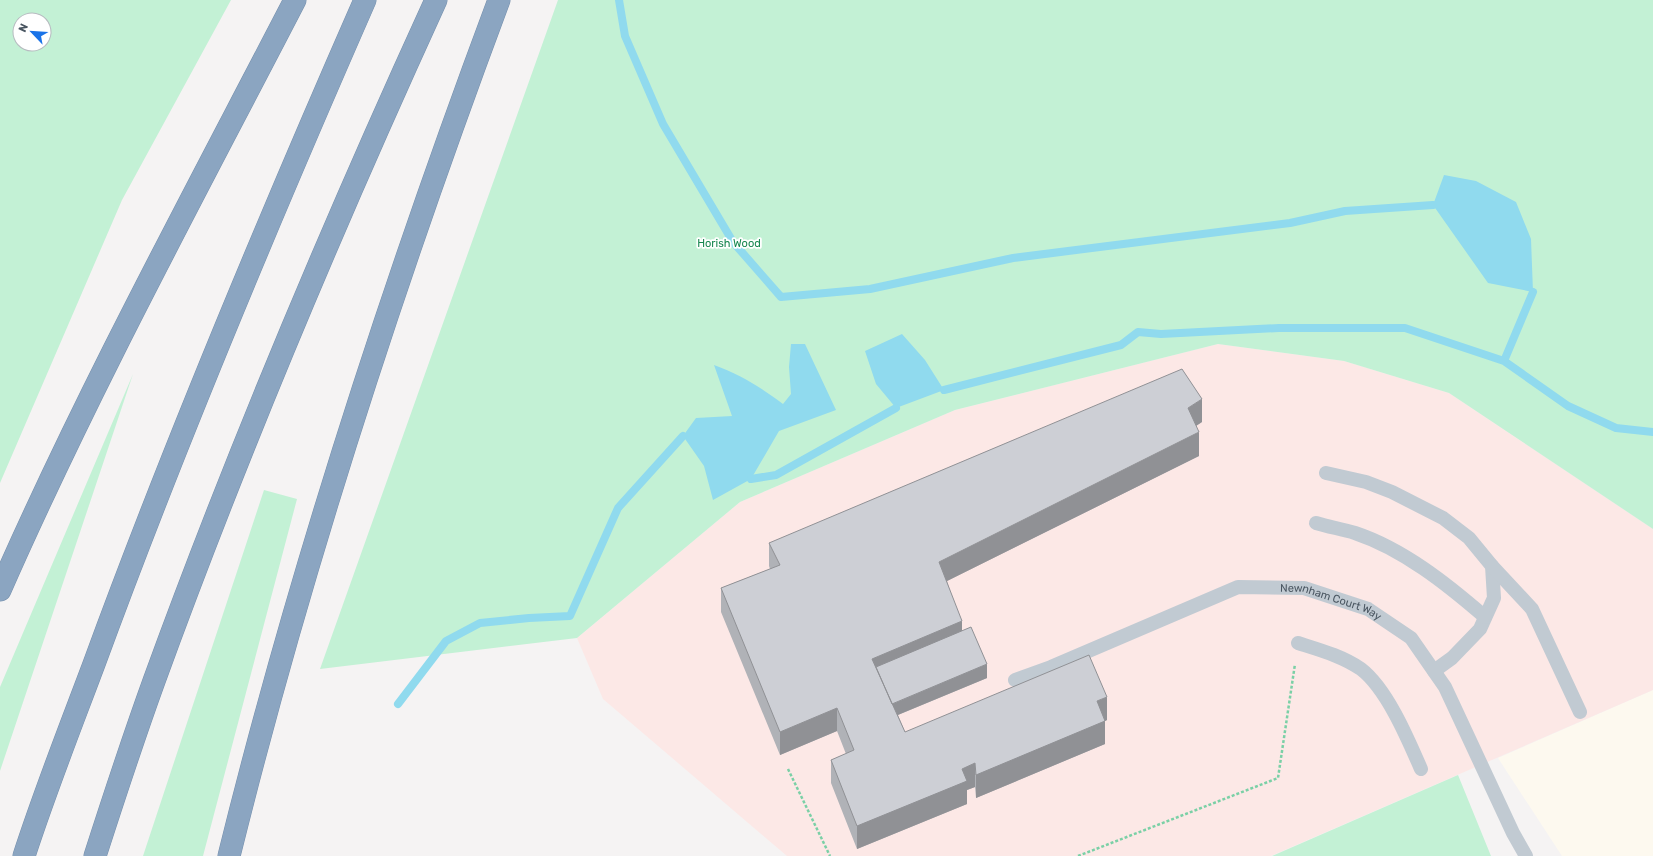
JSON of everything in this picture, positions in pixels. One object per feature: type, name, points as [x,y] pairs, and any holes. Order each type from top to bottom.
[{"type":"highway","points":[[0,590],[36,508],[94,390],[295,0]]},
{"type":"highway","points":[[24,856],[120,591],[167,471],[263,238],[365,0]]},
{"type":"highway","points":[[94,856],[154,682],[233,474],[338,221],[436,0]]},
{"type":"highway","points":[[230,856],[286,645],[357,404],[411,240],[499,0]]},
{"type":"lane","points":[[1326,473],[1366,482],[1392,492],[1443,518],[1469,538],[1492,566],[1532,609],[1580,712]]},
{"type":"lane","points":[[1316,523],[1356,534],[1410,560],[1452,588],[1485,617]]},
{"type":"lane","points":[[1434,671],[1452,658],[1480,629],[1494,598],[1492,566]]},
{"type":"lane","name":"Newnham Court Way","points":[[1015,680],[1051,667],[1238,587],[1304,588],[1368,609],[1411,638],[1434,671],[1444,687],[1513,833],[1526,856]]},
{"type":"lane","points":[[1298,643],[1331,653],[1361,670],[1383,693],[1407,737],[1421,769]]},
{"type":"path","points":[[1078,856],[1278,778],[1298,643]]},
{"type":"path","points":[[788,769],[830,856]]},
{"type":"shaded area","points":[[1218,344],[1344,361],[1449,393],[1653,529],[1653,690],[1271,856],[787,856],[603,699],[577,638],[740,502],[955,410]]},
{"type":"shaded area","points":[[1653,690],[1653,856],[1562,856],[1498,758]]},
{"type":"green space","points":[[0,0],[231,0],[122,200],[0,483]]},
{"type":"green space","name":"Horish Wood","points":[[558,0],[1653,0],[1653,529],[1449,393],[1344,361],[1218,344],[955,410],[740,502],[577,638],[320,669]]},
{"type":"green space","points":[[133,374],[0,771],[0,687]]},
{"type":"green space","points":[[264,490],[297,499],[203,856],[143,856]]},
{"type":"green space","points":[[1458,775],[1491,856],[1272,856]]},
{"type":"water","points":[[1444,175],[1476,181],[1516,202],[1531,239],[1533,292],[1488,283],[1433,205]]},
{"type":"water","points":[[902,334],[925,360],[944,390],[896,408],[876,384],[865,351]]},
{"type":"water","points":[[791,344],[805,344],[836,410],[779,431],[751,479],[713,500],[704,466],[683,436],[696,418],[732,416],[714,365],[750,382],[783,404],[791,394],[789,367]]},
{"type":"building","points":[[1182,369],[1202,399],[1188,408],[1199,432],[939,562],[962,621],[872,659],[905,732],[1089,655],[1107,697],[1097,701],[1105,721],[976,775],[975,763],[962,769],[967,781],[857,826],[831,760],[854,750],[837,708],[780,732],[721,588],[780,565],[769,543]]},
{"type":"building","points":[[971,627],[987,664],[892,704],[876,667]]},
{"type":"waterway","points":[[619,0],[625,36],[663,124],[733,242],[781,297],[870,289],[1013,258],[1290,223],[1345,211],[1433,205]]},
{"type":"waterway","points":[[1504,361],[1533,292]]},
{"type":"waterway","points":[[944,390],[1121,345],[1138,332],[1161,334],[1279,328],[1405,328],[1504,361],[1568,406],[1616,428],[1653,432]]},
{"type":"waterway","points":[[751,479],[776,475],[896,408]]},
{"type":"waterway","points":[[398,704],[446,641],[480,623],[570,616],[618,508],[683,436]]}]
